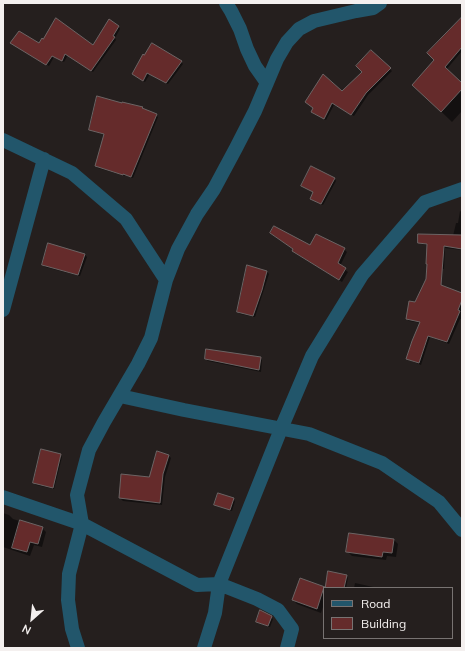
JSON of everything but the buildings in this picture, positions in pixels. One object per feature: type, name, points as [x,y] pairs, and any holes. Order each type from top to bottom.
[{"type":"street","points":[[226,3],[240,30],[255,66],[267,83]]},
{"type":"street","points":[[78,648],[72,629],[68,600],[68,574],[82,524],[77,495],[90,450],[104,422],[138,364],[150,338],[166,280],[178,249],[197,214],[214,189],[236,148],[255,111],[277,59],[287,42],[299,29],[314,21],[372,8],[380,3]]},
{"type":"street","points":[[3,140],[72,172],[126,219],[166,280]]},
{"type":"street","points":[[3,310],[44,159]]},
{"type":"street","points":[[204,648],[214,613],[219,584],[312,356],[362,274],[426,202],[462,189]]},
{"type":"street","points":[[120,396],[309,434],[382,463],[439,502],[462,530]]},
{"type":"street","points":[[3,497],[82,524],[197,585],[219,584],[257,599],[278,610],[292,629],[287,648]]}]
